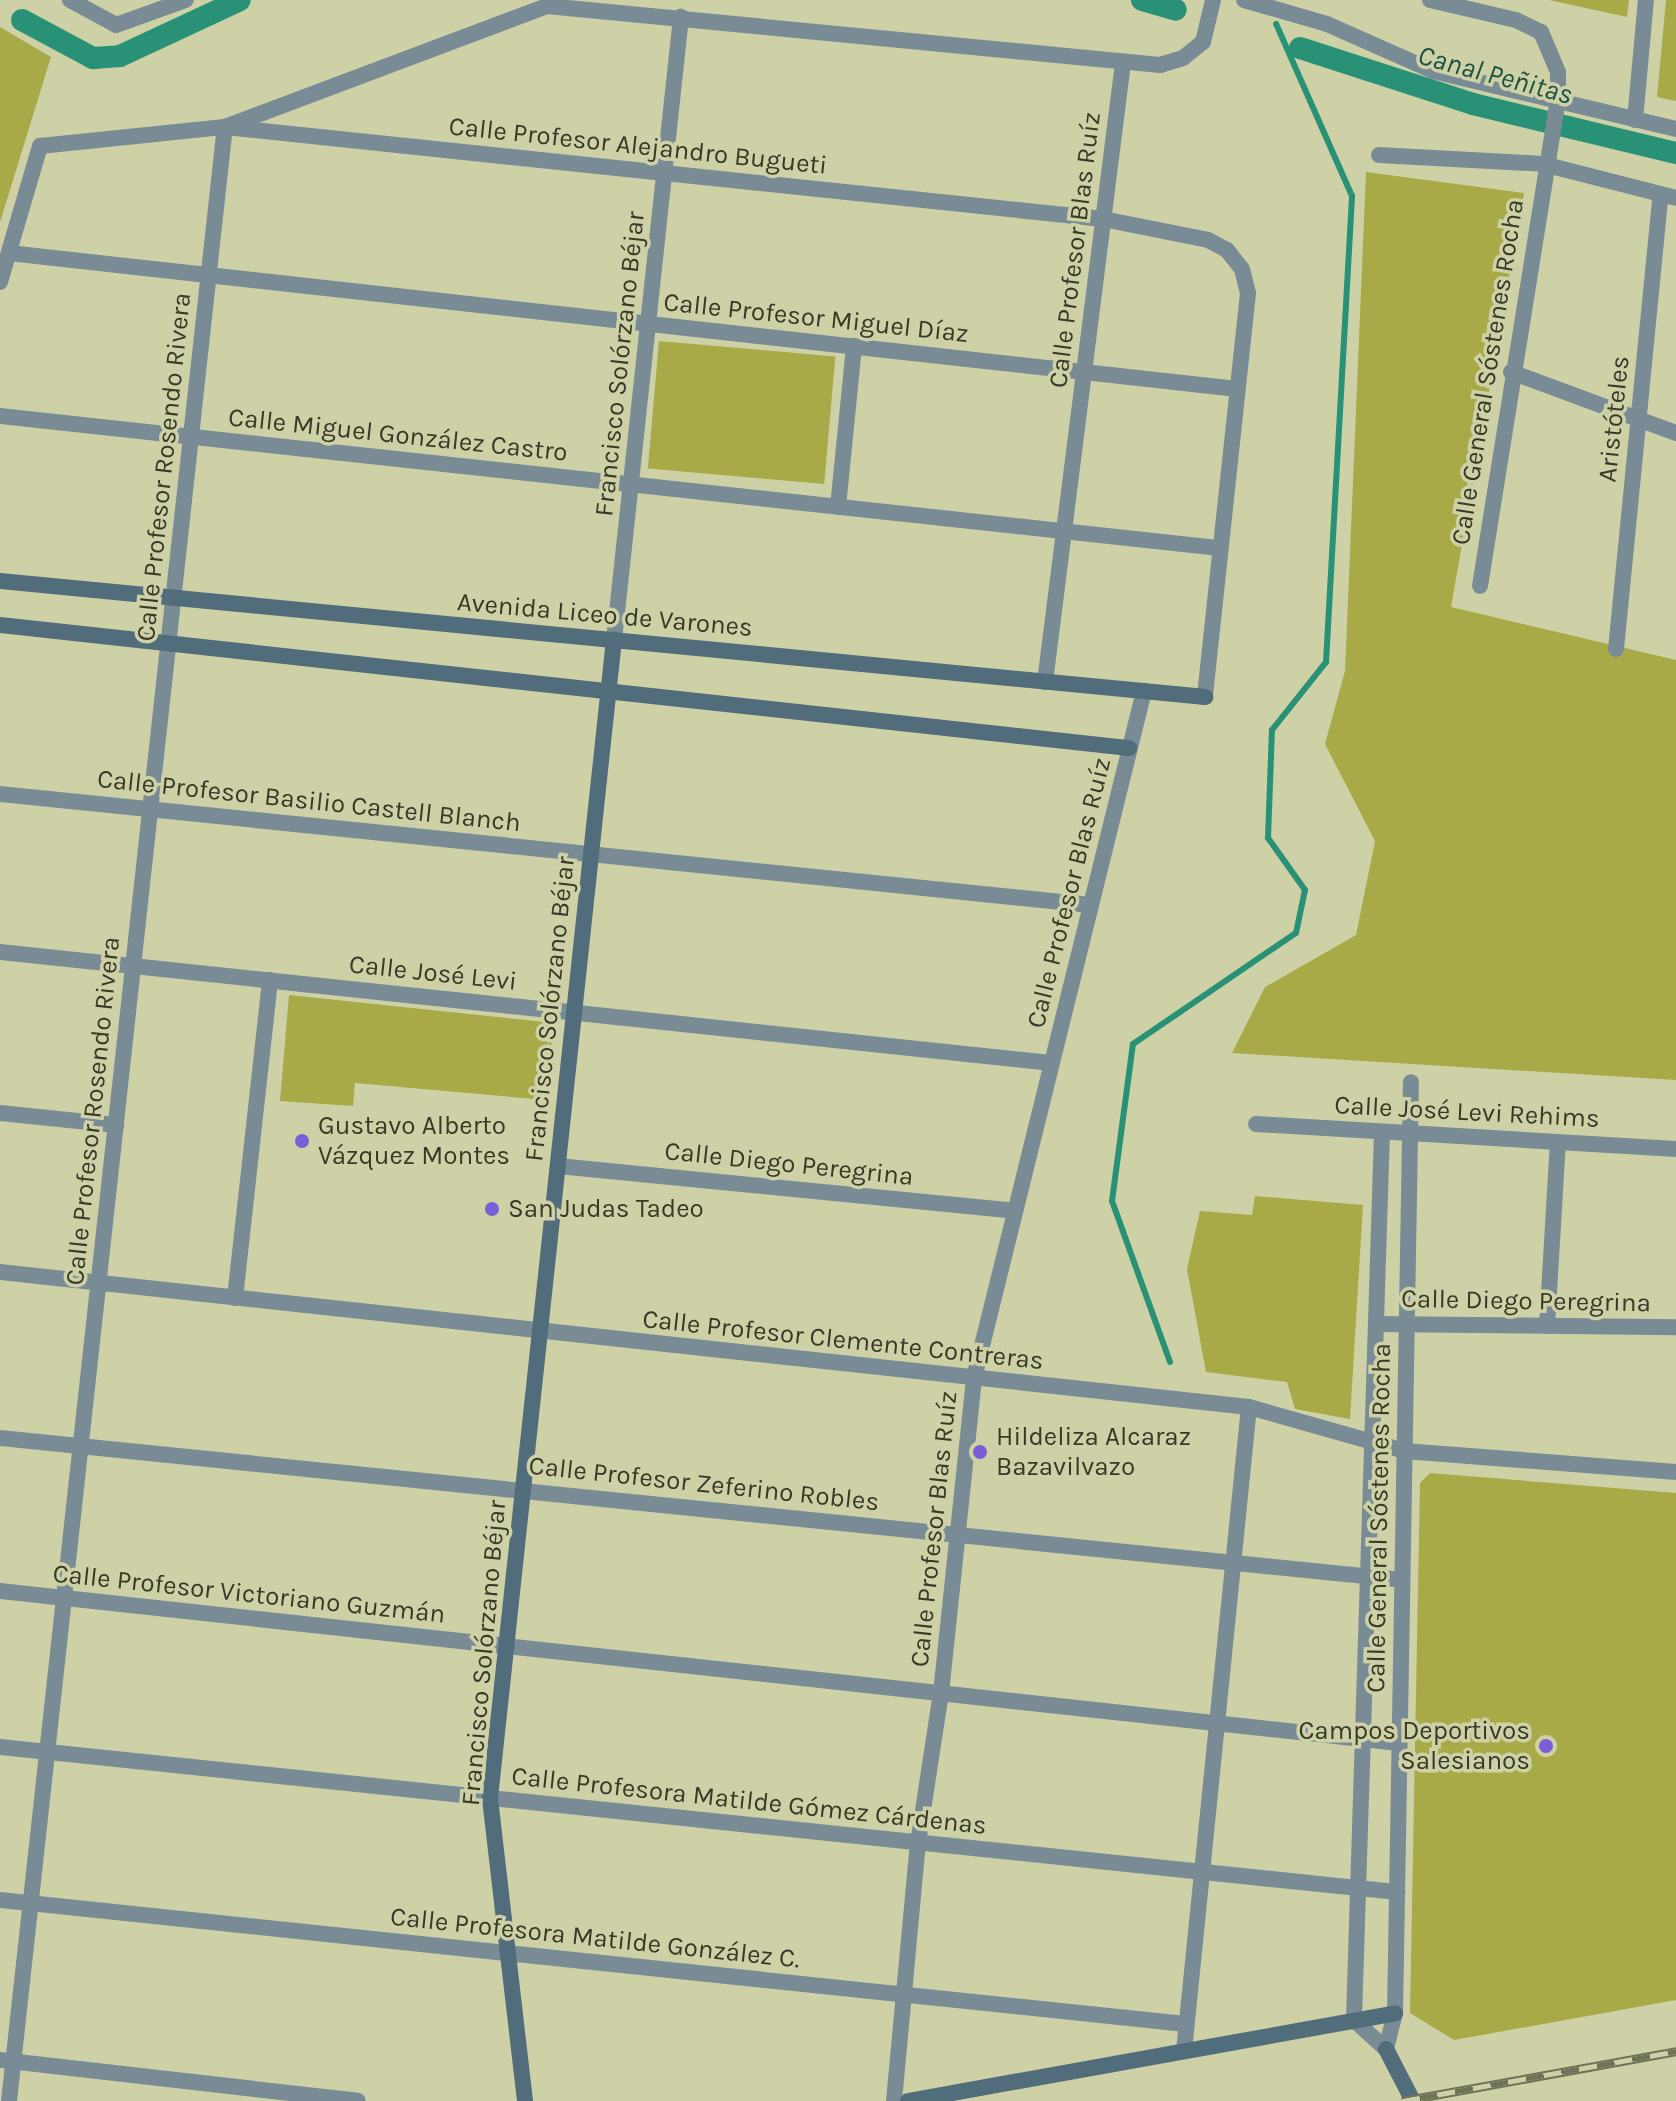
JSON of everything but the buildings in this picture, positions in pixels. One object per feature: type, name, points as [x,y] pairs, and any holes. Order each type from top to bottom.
[{"type":"street","points":[[70,0],[116,25],[186,0]]},
{"type":"street","points":[[225,127],[530,9],[547,6],[1160,65],[1183,58],[1203,42],[1213,0]]},
{"type":"street","points":[[1244,0],[1327,24],[1433,71],[1557,104],[1676,129]]},
{"type":"street","points":[[1430,0],[1516,20],[1541,32],[1555,61],[1557,104],[1543,164]]},
{"type":"street","points":[[1635,120],[1646,0]]},
{"type":"street","name":"Francisco Solórzano Béjar","points":[[525,2101],[490,1798],[681,17]]},
{"type":"street","name":"Calle Profesor Blas Ruíz","points":[[1045,682],[1123,63]]},
{"type":"street","name":"Calle Profesor Alejandro Bugueti","points":[[9,253],[40,146],[225,127],[1103,219],[1208,240],[1227,250],[1242,269],[1248,293],[1237,389]]},
{"type":"street","name":"Calle Profesor Rosendo Rivera","points":[[9,2101],[6,2060],[30,1904],[225,127]]},
{"type":"street","points":[[1379,155],[1543,164],[1669,196]]},
{"type":"street","name":"Calle General Sóstenes Rocha","points":[[1480,586],[1543,164]]},
{"type":"street","name":"Aristóteles","points":[[1616,649],[1638,419],[1669,196]]},
{"type":"street","points":[[0,282],[9,253]]},
{"type":"street","name":"Calle Profesor Miguel Díaz","points":[[9,253],[1237,389]]},
{"type":"street","points":[[838,507],[854,346]]},
{"type":"street","points":[[1511,372],[1676,433]]},
{"type":"street","points":[[1220,548],[1237,389]]},
{"type":"street","name":"Calle Miguel González Castro","points":[[0,416],[1220,548]]},
{"type":"street","name":"Avenida Liceo de Varones","points":[[0,581],[1205,697],[1220,548]]},
{"type":"street","points":[[0,625],[1129,748]]},
{"type":"street","name":"Calle Profesor Blas Ruíz","points":[[894,2101],[918,1843],[941,1693],[974,1378],[1144,691]]},
{"type":"street","name":"Calle Profesor Basilio Castell Blanch","points":[[0,794],[1090,905]]},
{"type":"street","name":"Calle José Levi","points":[[0,952],[1051,1063]]},
{"type":"street","points":[[235,1298],[270,980]]},
{"type":"street","name":"Calle General Sóstenes Rocha","points":[[1386,2049],[1395,2013],[1411,1082]]},
{"type":"street","points":[[0,1113],[116,1125]]},
{"type":"street","name":"Calle José Levi Rehims","points":[[1256,1124],[1676,1149]]},
{"type":"street","name":"Calle General Sóstenes Rocha","points":[[1354,2020],[1382,1132]]},
{"type":"street","points":[[1547,1326],[1558,1142]]},
{"type":"street","name":"Calle Diego Peregrina","points":[[558,1166],[1015,1211]]},
{"type":"street","name":"Calle Profesor Clemente Contreras","points":[[0,1272],[1249,1407],[1372,1445],[1404,1451],[1676,1472]]},
{"type":"street","name":"Calle Diego Peregrina","points":[[1376,1324],[1676,1327]]},
{"type":"street","points":[[1184,2051],[1249,1407]]},
{"type":"street","name":"Calle Profesor Zeferino Robles","points":[[0,1438],[1402,1580]]},
{"type":"street","name":"Calle Profesor Victoriano Guzmán","points":[[0,1591],[1399,1743]]},
{"type":"street","name":"Calle Profesora Matilde Gómez Cárdenas","points":[[0,1747],[1397,1892]]},
{"type":"street","name":"Calle Profesora Matilde González C.","points":[[0,1900],[1186,2024]]},
{"type":"street","points":[[908,2101],[1395,2013]]},
{"type":"street","points":[[1354,2020],[1386,2049],[1413,2101]]},
{"type":"street","points":[[6,2060],[358,2101]]},
{"type":"shaded area","points":[[1549,0],[1629,0],[1627,17]]},
{"type":"shaded area","points":[[1666,0],[1676,0],[1676,101],[1657,97]]},
{"type":"shaded area","points":[[0,27],[51,57],[0,222]]},
{"type":"shaded area","points":[[1366,172],[1524,193],[1451,607],[1676,660],[1676,1080],[1232,1053],[1265,987],[1356,935],[1375,841],[1325,744],[1345,671]]},
{"type":"shaded area","points":[[659,341],[835,356],[824,484],[648,469]]},
{"type":"shaded area","points":[[289,995],[554,1023],[545,1100],[355,1083],[353,1106],[280,1101]]},
{"type":"shaded area","points":[[1255,1196],[1363,1205],[1350,1419],[1295,1409],[1287,1382],[1206,1372],[1187,1269],[1200,1211],[1252,1215]]},
{"type":"shaded area","name":"Campos Deportivos Salesianos","points":[[1430,1473],[1676,1493],[1676,2000],[1454,2040],[1410,2013],[1420,1483]]},
{"type":"waterway","name":"Canal Peñitas","points":[[22,20],[93,58],[120,56],[240,0]]},
{"type":"waterway","name":"Canal Peñitas","points":[[1142,0],[1176,10]]},
{"type":"waterway","points":[[1170,1362],[1112,1201],[1133,1044],[1296,933],[1305,890],[1268,838],[1272,730],[1326,662],[1352,196],[1276,24]]},
{"type":"waterway","name":"Canal Peñitas","points":[[1300,48],[1473,104],[1676,153]]},
{"type":"railway","points":[[1402,2101],[1676,2051]]},
{"type":"place","name":"Gustavo Alberto Vázquez Montes","points":[[302,1141]]},
{"type":"place","name":"San Judas Tadeo","points":[[492,1209]]},
{"type":"place","name":"Hildeliza Alcaraz Bazavilvazo","points":[[980,1452]]},
{"type":"place","name":"Campos Deportivos Salesianos","points":[[1546,1746]]}]
